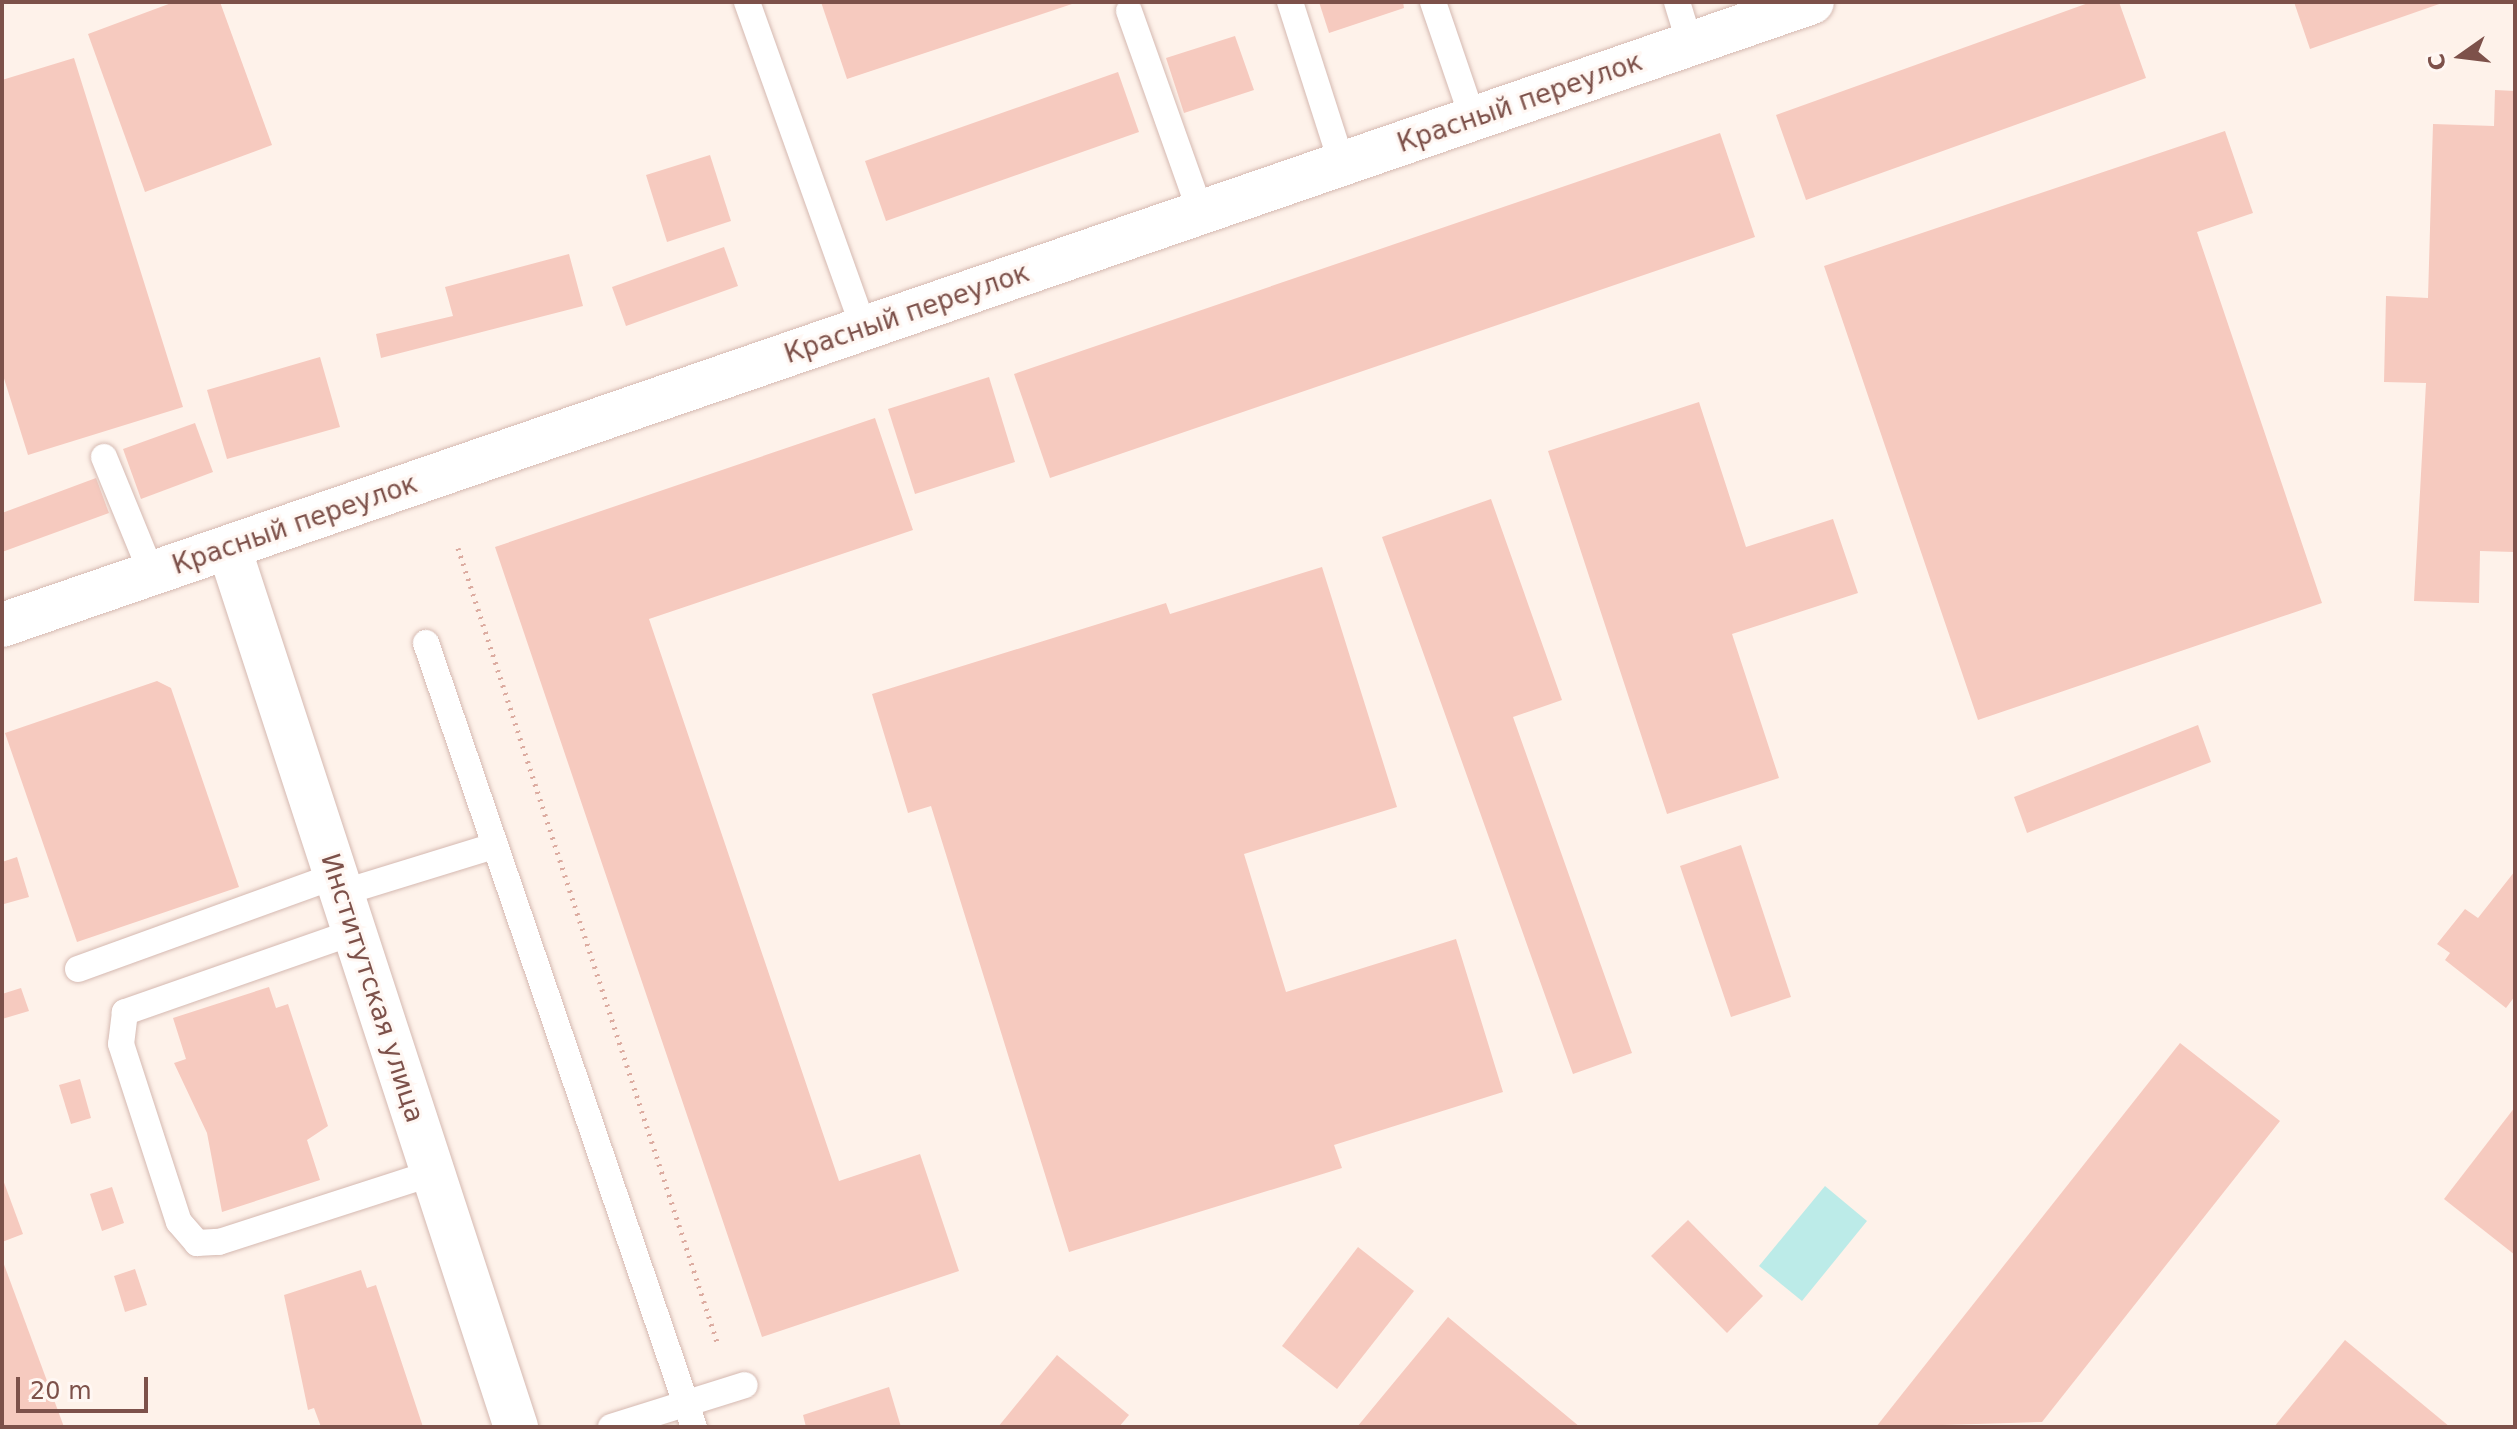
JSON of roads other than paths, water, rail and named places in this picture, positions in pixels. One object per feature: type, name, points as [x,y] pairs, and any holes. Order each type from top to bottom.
[{"type":"main road","name":"Красный переулок","points":[[2,625],[1812,2]]},
{"type":"main road","name":"Институтская улица","points":[[229,548],[516,1427]]},
{"type":"lane","points":[[747,2],[864,329]]},
{"type":"lane","points":[[1290,2],[1342,164]]},
{"type":"lane","points":[[1433,2],[1473,119]]},
{"type":"lane","points":[[1677,2],[1690,44]]},
{"type":"lane","points":[[1129,11],[1201,213]]},
{"type":"lane","points":[[104,457],[152,574]]},
{"type":"lane","points":[[426,643],[688,1416]]},
{"type":"lane","points":[[78,969],[343,900],[494,846]]},
{"type":"lane","points":[[343,900],[125,1012],[121,1044],[179,1222],[197,1243],[219,1242],[433,1173]]},
{"type":"lane","points":[[611,1427],[688,1416],[745,1385]]},
{"type":"water","points":[[1825,1186],[1867,1221],[1802,1301],[1759,1266]]}]
